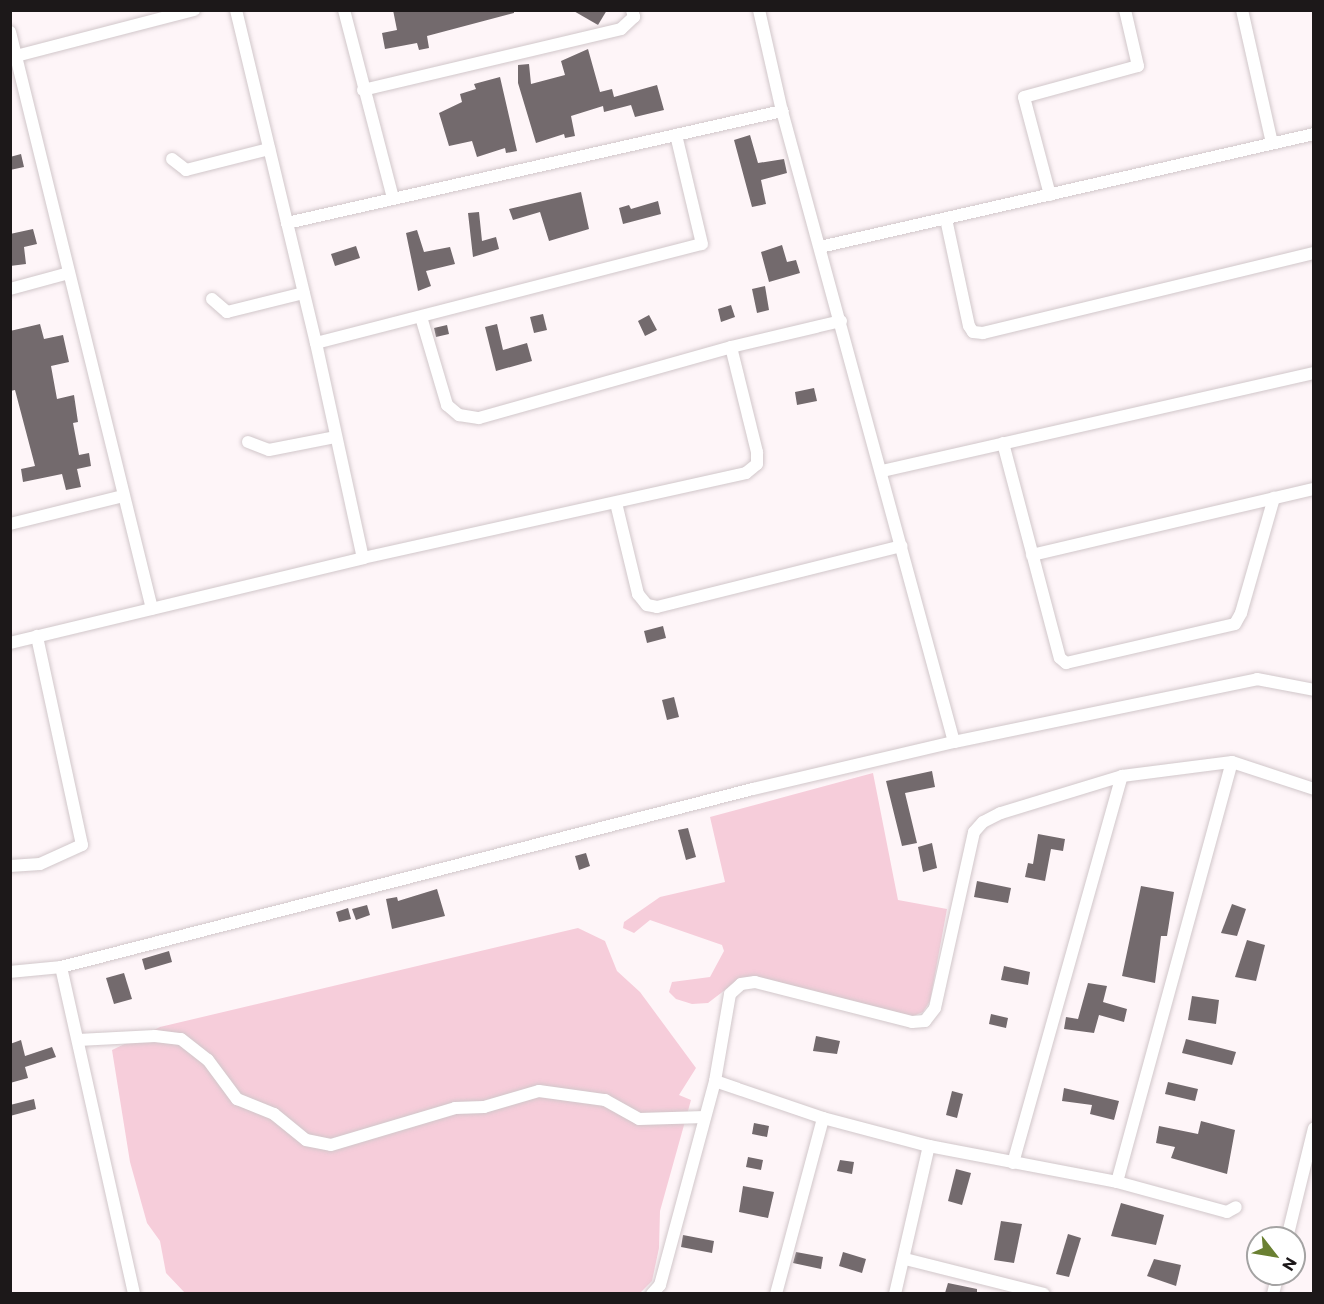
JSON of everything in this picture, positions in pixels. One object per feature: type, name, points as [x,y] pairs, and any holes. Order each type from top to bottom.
[{"type":"street","points":[[16,56],[194,10]]},
{"type":"street","points":[[236,10],[316,343],[363,558]]},
{"type":"street","points":[[344,10],[393,198]]},
{"type":"street","points":[[363,90],[621,29],[634,17],[632,10]]},
{"type":"street","points":[[759,10],[782,111],[882,471],[954,742]]},
{"type":"street","points":[[1050,195],[1024,97],[1138,66],[1125,10]]},
{"type":"street","points":[[1242,10],[1272,144]]},
{"type":"street","points":[[10,32],[152,609]]},
{"type":"street","points":[[287,222],[782,111]]},
{"type":"street","points":[[820,247],[1314,134]]},
{"type":"street","points":[[316,343],[702,244],[676,135]]},
{"type":"street","points":[[172,159],[186,170],[269,149]]},
{"type":"street","points":[[946,219],[969,326],[974,332],[983,333],[1314,253]]},
{"type":"street","points":[[10,289],[69,273]]},
{"type":"street","points":[[212,299],[227,312],[304,293]]},
{"type":"street","points":[[421,317],[447,405],[459,415],[479,418],[731,347],[841,321]]},
{"type":"street","points":[[10,643],[363,558],[746,473],[757,465],[731,347]]},
{"type":"street","points":[[882,471],[1314,373]]},
{"type":"street","points":[[248,442],[269,450],[335,436]]},
{"type":"street","points":[[1003,443],[1060,658],[1066,663],[1217,631],[1235,624],[1241,613],[1274,498]]},
{"type":"street","points":[[1032,555],[1314,489]]},
{"type":"street","points":[[10,524],[123,496]]},
{"type":"street","points":[[616,503],[638,594],[647,605],[657,607],[902,546]]},
{"type":"street","points":[[10,866],[40,864],[82,844],[37,636]]},
{"type":"street","points":[[10,972],[61,967],[753,789],[954,742],[1257,679],[1314,690]]},
{"type":"street","points":[[1117,1182],[1232,762]]},
{"type":"street","points":[[652,1293],[660,1286],[715,1081],[730,994],[741,984],[755,982],[912,1022],[925,1021],[934,1008],[974,832],[1001,813],[1122,776],[1232,762],[1314,789]]},
{"type":"street","points":[[1013,1164],[1122,776]]},
{"type":"street","points":[[61,967],[134,1293]]},
{"type":"street","points":[[78,1040],[155,1036],[181,1040],[208,1060],[237,1099],[274,1114],[306,1140],[331,1145],[455,1108],[484,1107],[539,1091],[605,1100],[639,1119],[705,1117]]},
{"type":"street","points":[[715,1081],[823,1118],[929,1146],[1013,1164],[1117,1182],[1227,1212],[1236,1207]]},
{"type":"street","points":[[776,1293],[823,1118]]},
{"type":"street","points":[[1290,1226],[1314,1128]]},
{"type":"street","points":[[895,1293],[905,1258],[929,1146]]},
{"type":"street","points":[[905,1258],[1044,1293]]},
{"type":"shaded area","points":[[873,773],[898,900],[947,909],[930,1001],[923,1012],[911,1017],[738,980],[708,1003],[692,1004],[676,999],[669,992],[672,982],[710,977],[724,951],[722,945],[650,920],[634,933],[623,928],[624,922],[660,897],[725,882],[710,817]]},
{"type":"shaded area","points":[[578,928],[605,941],[617,971],[640,992],[696,1068],[679,1095],[691,1100],[660,1211],[659,1248],[652,1281],[639,1294],[185,1293],[166,1273],[160,1241],[147,1223],[130,1162],[112,1050],[160,1027]]},
{"type":"building","points":[[393,10],[514,10],[514,13],[427,36],[429,48],[419,50],[417,43],[385,49],[382,33],[397,30]]},
{"type":"building","points":[[572,10],[607,10],[598,25]]},
{"type":"building","points":[[588,49],[600,92],[612,89],[614,97],[657,85],[664,110],[635,117],[631,105],[604,112],[603,106],[571,116],[575,136],[565,138],[564,134],[536,143],[518,83],[518,65],[529,64],[531,84],[565,75],[561,61]]},
{"type":"building","points":[[500,77],[517,151],[506,153],[505,148],[477,157],[472,141],[449,146],[439,113],[462,102],[460,94],[476,89],[474,84]]},
{"type":"building","points":[[750,135],[758,163],[784,159],[787,173],[761,180],[766,204],[752,207],[734,140]]},
{"type":"building","points":[[21,154],[24,167],[10,170],[10,157]]},
{"type":"building","points":[[581,192],[589,229],[549,241],[540,212],[513,220],[509,209]]},
{"type":"building","points":[[658,201],[661,214],[623,224],[619,208],[629,205],[631,209]]},
{"type":"building","points":[[479,212],[482,241],[496,237],[499,249],[473,257],[468,213]]},
{"type":"building","points":[[33,229],[37,244],[24,247],[26,264],[10,266],[10,234]]},
{"type":"building","points":[[417,230],[424,252],[450,247],[455,264],[426,271],[431,286],[418,291],[406,233]]},
{"type":"building","points":[[782,245],[787,262],[796,260],[800,273],[769,282],[761,252]]},
{"type":"building","points":[[356,246],[360,258],[335,266],[331,254]]},
{"type":"building","points":[[765,286],[769,310],[757,313],[752,289]]},
{"type":"building","points":[[731,305],[735,317],[721,322],[718,309]]},
{"type":"building","points":[[543,314],[547,330],[534,333],[530,317]]},
{"type":"building","points":[[649,315],[657,330],[645,336],[638,321]]},
{"type":"building","points":[[40,324],[44,339],[63,335],[69,362],[51,366],[57,399],[74,395],[78,422],[73,423],[79,455],[89,453],[91,466],[77,469],[81,487],[66,490],[62,474],[23,482],[21,469],[35,466],[15,390],[10,391],[10,331]]},
{"type":"building","points":[[497,324],[503,350],[527,343],[532,361],[496,371],[485,327]]},
{"type":"building","points":[[447,325],[449,334],[436,337],[434,328]]},
{"type":"building","points":[[814,388],[817,401],[797,405],[795,392]]},
{"type":"building","points":[[663,626],[666,638],[647,643],[644,631]]},
{"type":"building","points":[[674,697],[679,717],[667,720],[662,700]]},
{"type":"building","points":[[932,771],[935,787],[905,793],[917,843],[902,846],[886,781]]},
{"type":"building","points":[[688,828],[696,857],[686,860],[678,830]]},
{"type":"building","points":[[1038,834],[1065,839],[1063,851],[1051,849],[1045,881],[1025,877],[1028,863],[1033,864]]},
{"type":"building","points":[[932,843],[937,868],[923,872],[918,847]]},
{"type":"building","points":[[586,853],[590,866],[579,870],[575,856]]},
{"type":"building","points":[[977,881],[1011,888],[1008,903],[974,897]]},
{"type":"building","points":[[1141,886],[1174,892],[1167,936],[1161,936],[1155,983],[1122,976]]},
{"type":"building","points":[[437,889],[445,916],[392,929],[386,899],[397,897],[398,901]]},
{"type":"building","points":[[1232,904],[1246,909],[1237,936],[1221,933]]},
{"type":"building","points":[[367,905],[370,915],[356,920],[352,909]]},
{"type":"building","points":[[348,908],[351,919],[339,922],[336,912]]},
{"type":"building","points":[[1247,940],[1265,945],[1256,981],[1235,977]]},
{"type":"building","points":[[169,951],[172,962],[145,970],[142,959]]},
{"type":"building","points":[[1004,966],[1030,972],[1028,985],[1001,980]]},
{"type":"building","points":[[124,973],[132,999],[114,1004],[106,978]]},
{"type":"building","points":[[1088,983],[1107,986],[1103,1002],[1127,1009],[1124,1022],[1099,1015],[1094,1033],[1064,1029],[1066,1017],[1078,1019]]},
{"type":"building","points":[[1192,996],[1219,1000],[1216,1024],[1188,1020]]},
{"type":"building","points":[[991,1014],[1008,1018],[1006,1028],[989,1024]]},
{"type":"building","points":[[816,1036],[840,1041],[837,1054],[813,1051]]},
{"type":"building","points":[[1186,1039],[1236,1052],[1232,1065],[1182,1053]]},
{"type":"building","points":[[21,1040],[25,1056],[52,1047],[56,1057],[25,1067],[28,1078],[10,1083],[10,1044]]},
{"type":"building","points":[[1168,1082],[1198,1089],[1195,1101],[1165,1094]]},
{"type":"building","points":[[1064,1088],[1119,1101],[1114,1120],[1090,1114],[1092,1105],[1062,1101]]},
{"type":"building","points":[[952,1091],[963,1094],[957,1118],[946,1115]]},
{"type":"building","points":[[34,1099],[36,1109],[10,1116],[10,1105]]},
{"type":"building","points":[[1201,1121],[1235,1130],[1227,1174],[1171,1158],[1175,1147],[1156,1143],[1159,1126],[1198,1134]]},
{"type":"building","points":[[754,1123],[769,1126],[767,1137],[752,1134]]},
{"type":"building","points":[[748,1157],[763,1160],[761,1170],[746,1167]]},
{"type":"building","points":[[840,1160],[854,1162],[852,1174],[837,1171]]},
{"type":"building","points":[[956,1169],[971,1173],[962,1205],[948,1201]]},
{"type":"building","points":[[743,1186],[774,1192],[768,1218],[739,1212]]},
{"type":"building","points":[[1121,1203],[1164,1215],[1156,1245],[1111,1236]]},
{"type":"building","points":[[1001,1221],[1022,1224],[1014,1263],[994,1260]]},
{"type":"building","points":[[1068,1234],[1081,1238],[1069,1277],[1056,1274]]},
{"type":"building","points":[[683,1235],[714,1241],[712,1253],[681,1247]]},
{"type":"building","points":[[796,1252],[823,1257],[821,1269],[793,1263]]},
{"type":"building","points":[[843,1252],[866,1259],[862,1273],[839,1266]]},
{"type":"building","points":[[1154,1259],[1181,1265],[1176,1286],[1147,1276]]},
{"type":"building","points":[[948,1283],[977,1289],[977,1293],[945,1293]]}]
